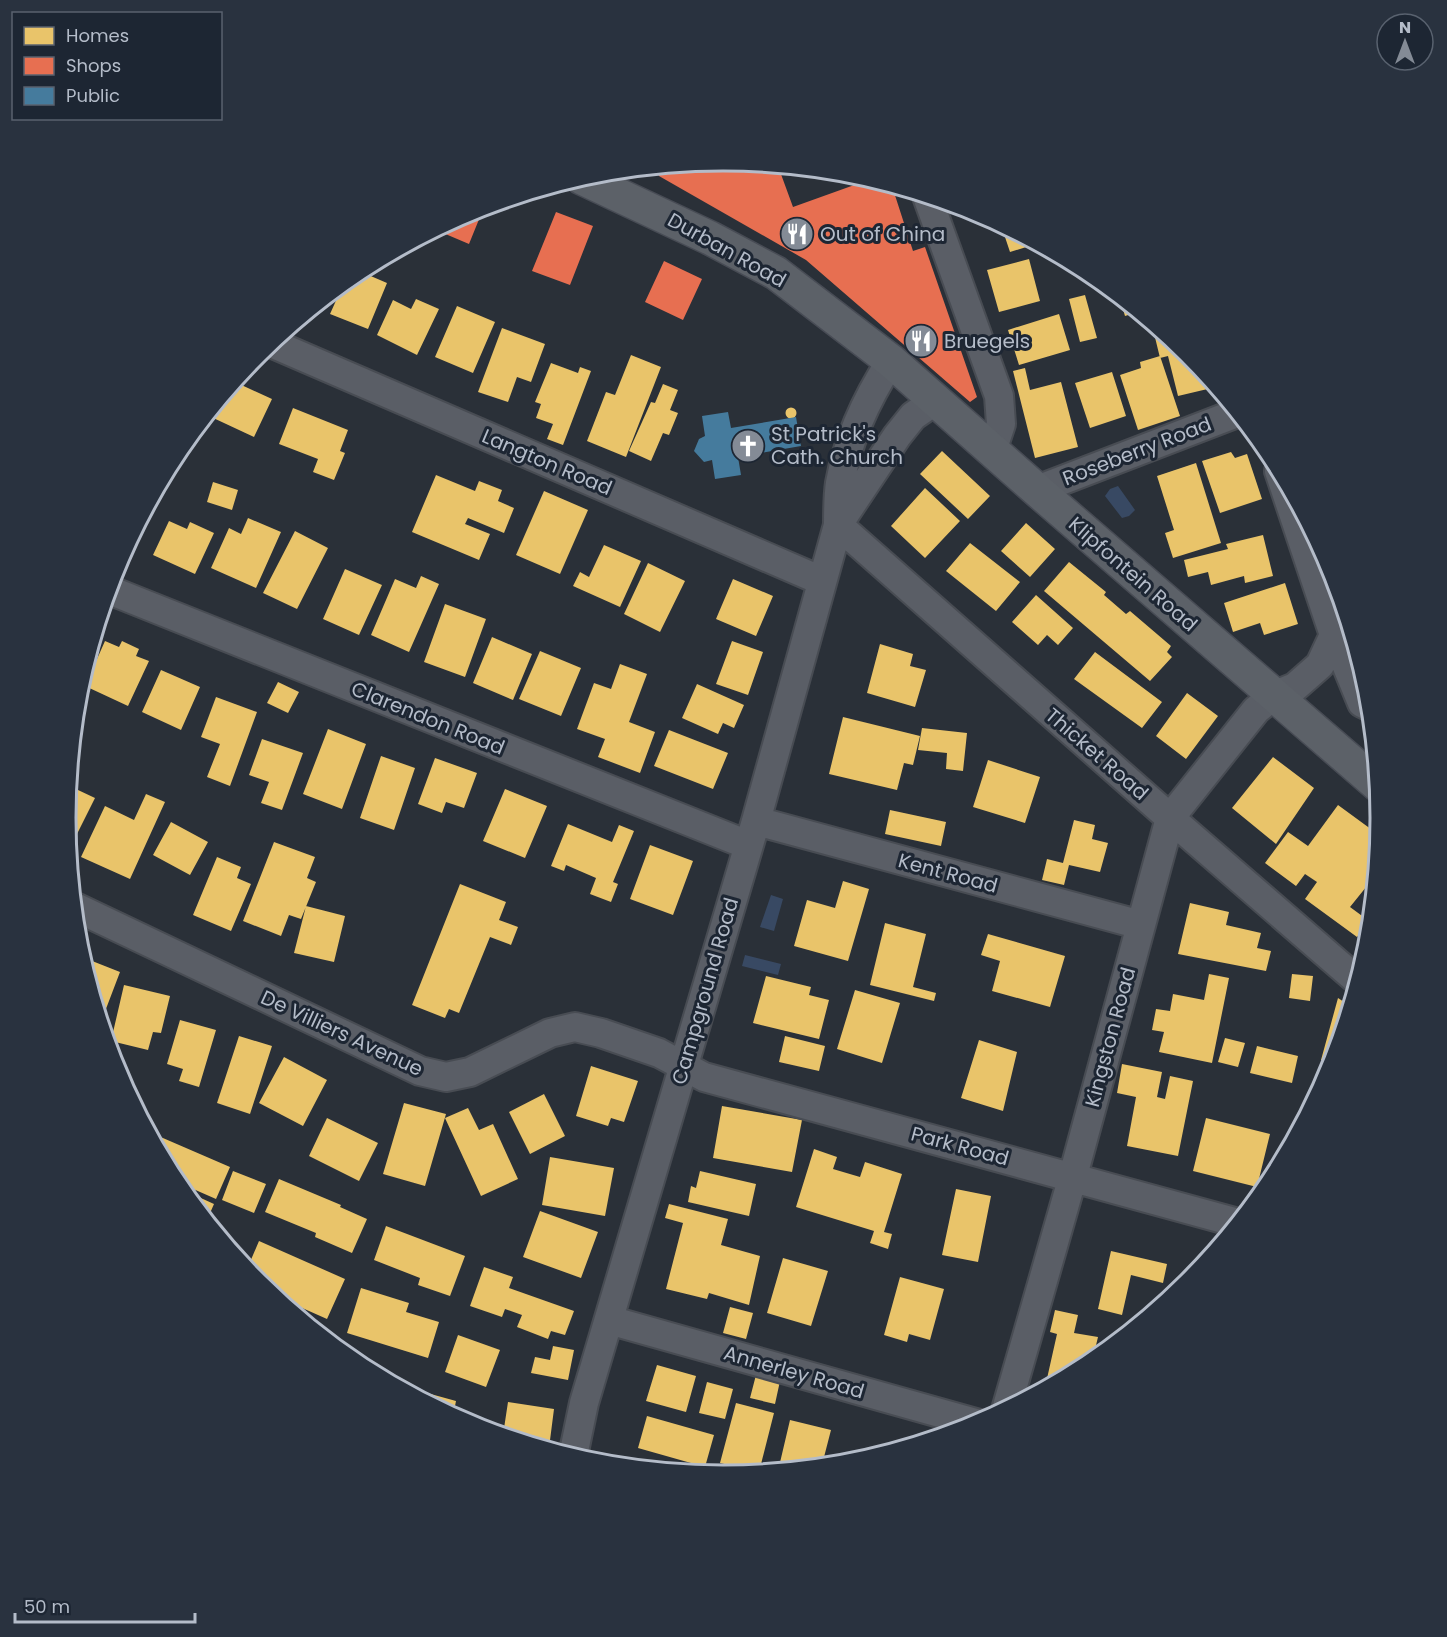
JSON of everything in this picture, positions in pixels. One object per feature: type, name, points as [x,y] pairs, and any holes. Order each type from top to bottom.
[{"type":"main road","name":"Durban Road","points":[[602,183],[776,273],[891,361]]},
{"type":"main road","name":"Klipfontein Road","points":[[891,361],[992,452],[1369,777]]},
{"type":"street","points":[[931,206],[999,396],[1001,424],[992,452]]},
{"type":"street","name":"Langton Road","points":[[281,347],[822,581]]},
{"type":"street","name":"Campground Road","points":[[575,1448],[585,1403],[752,833],[838,525],[840,484],[846,458],[864,407],[891,361]]},
{"type":"street","name":"Campground Road","points":[[838,525],[897,436],[913,416],[936,400]]},
{"type":"street","name":"Roseberry Road","points":[[1036,490],[1230,416]]},
{"type":"street","name":"Thicket Road","points":[[838,525],[1351,975]]},
{"type":"street","points":[[1302,529],[1342,632]]},
{"type":"street","name":"Clarendon Road","points":[[117,594],[752,833]]},
{"type":"street","name":"Kingston Road","points":[[1009,1399],[1073,1176],[1170,818],[1256,710],[1273,696],[1294,687],[1320,665],[1342,632]]},
{"type":"street","name":"Kent Road","points":[[752,833],[1141,925]]},
{"type":"street","name":"De Villiers Avenue","points":[[83,911],[420,1071],[446,1077],[470,1072],[550,1033],[574,1027],[601,1033],[659,1053],[683,1065]]},
{"type":"street","name":"Park Road","points":[[683,1065],[704,1077],[1231,1220]]},
{"type":"street","name":"Annerley Road","points":[[609,1320],[962,1419]]},
{"type":"water","points":[[1118,486],[1135,510],[1129,516],[1122,518],[1105,496],[1110,489]]},
{"type":"water","points":[[771,895],[783,899],[774,931],[760,927]]},
{"type":"water","points":[[745,955],[781,964],[778,975],[742,966]]},
{"type":"building: Homes","points":[[1005,236],[1027,247],[1010,252]]},
{"type":"building: Homes","points":[[1029,259],[1040,301],[999,312],[987,270]]},
{"type":"building: Homes","points":[[371,276],[387,283],[368,329],[330,314],[336,301]]},
{"type":"building: Homes","points":[[1085,295],[1097,338],[1080,342],[1069,299]]},
{"type":"building: Homes","points":[[416,299],[439,309],[417,355],[377,335],[393,300],[411,309]]},
{"type":"building: Homes","points":[[457,306],[495,322],[473,373],[435,357]]},
{"type":"building: Homes","points":[[1059,314],[1070,350],[1019,365],[1008,330]]},
{"type":"building: Homes","points":[[502,328],[545,344],[531,382],[517,377],[508,402],[478,392]]},
{"type":"building: Homes","points":[[1155,336],[1207,389],[1178,396],[1168,356],[1160,358]]},
{"type":"building: Homes","points":[[631,355],[661,367],[626,457],[587,441],[606,392],[615,395]]},
{"type":"building: Homes","points":[[1160,356],[1180,416],[1138,430],[1120,375],[1141,368],[1140,362]]},
{"type":"building: Homes","points":[[551,363],[578,373],[580,367],[591,371],[563,445],[547,439],[553,424],[536,418],[541,404],[535,402]]},
{"type":"building: Homes","points":[[1025,368],[1030,390],[1061,382],[1078,447],[1035,458],[1013,371]]},
{"type":"building: Homes","points":[[1112,372],[1126,416],[1090,428],[1075,383]]},
{"type":"building: Homes","points":[[663,384],[678,390],[670,410],[678,413],[669,435],[663,433],[651,461],[629,451],[651,402],[655,403]]},
{"type":"building: Homes","points":[[243,386],[272,399],[254,437],[215,419]]},
{"type":"building: Homes","points":[[791,407],[797,413],[791,419],[785,413]]},
{"type":"building: Homes","points":[[293,408],[348,430],[340,451],[345,453],[334,480],[313,472],[318,459],[279,444]]},
{"type":"building: Homes","points":[[942,451],[990,496],[968,519],[920,474]]},
{"type":"building: Homes","points":[[1231,452],[1235,458],[1247,454],[1262,499],[1220,513],[1202,461]]},
{"type":"building: Homes","points":[[1196,463],[1221,543],[1173,558],[1165,533],[1174,530],[1157,476]]},
{"type":"building: Homes","points":[[436,475],[475,491],[479,481],[502,490],[498,501],[514,508],[504,533],[468,518],[465,524],[490,534],[479,560],[412,532]]},
{"type":"building: Homes","points":[[213,482],[238,490],[232,510],[207,502]]},
{"type":"building: Homes","points":[[925,488],[960,521],[925,558],[891,526]]},
{"type":"building: Homes","points":[[544,491],[588,510],[560,574],[516,555]]},
{"type":"building: Homes","points":[[248,518],[281,532],[256,588],[211,568],[229,528],[241,534]]},
{"type":"building: Homes","points":[[169,521],[187,529],[190,522],[214,533],[195,574],[153,555]]},
{"type":"building: Homes","points":[[1026,523],[1055,549],[1030,577],[1001,551]]},
{"type":"building: Homes","points":[[295,531],[328,548],[297,609],[263,593]]},
{"type":"building: Homes","points":[[1263,535],[1273,576],[1245,583],[1244,576],[1211,585],[1208,572],[1188,577],[1184,560],[1228,549],[1226,544]]},
{"type":"building: Homes","points":[[970,543],[1020,582],[996,611],[946,571]]},
{"type":"building: Homes","points":[[604,545],[641,561],[620,607],[573,586],[580,572],[589,577]]},
{"type":"building: Homes","points":[[1069,562],[1106,592],[1104,595],[1126,614],[1130,611],[1171,646],[1167,652],[1172,657],[1150,681],[1044,591]]},
{"type":"building: Homes","points":[[648,563],[685,581],[660,632],[624,614]]},
{"type":"building: Homes","points":[[345,569],[382,585],[359,635],[323,619]]},
{"type":"building: Homes","points":[[421,576],[439,584],[409,652],[371,635],[395,579],[416,588]]},
{"type":"building: Homes","points":[[733,579],[773,596],[756,636],[716,619]]},
{"type":"building: Homes","points":[[1285,583],[1298,624],[1264,635],[1260,623],[1233,632],[1224,603]]},
{"type":"building: Homes","points":[[1036,595],[1073,628],[1058,645],[1047,635],[1038,645],[1012,622]]},
{"type":"building: Homes","points":[[445,604],[486,619],[465,677],[424,662]]},
{"type":"building: Homes","points":[[492,637],[532,654],[513,700],[473,683]]},
{"type":"building: Homes","points":[[105,641],[119,647],[122,641],[139,649],[136,656],[149,661],[128,706],[90,688],[97,659]]},
{"type":"building: Homes","points":[[732,641],[763,652],[748,695],[716,684]]},
{"type":"building: Homes","points":[[880,644],[913,654],[910,666],[926,670],[915,707],[867,693]]},
{"type":"building: Homes","points":[[540,651],[581,668],[561,716],[519,699]]},
{"type":"building: Homes","points":[[1095,652],[1162,702],[1142,728],[1074,679]]},
{"type":"building: Homes","points":[[620,664],[647,674],[629,722],[655,732],[640,773],[598,757],[605,739],[577,729],[594,683],[611,689]]},
{"type":"building: Homes","points":[[161,670],[200,687],[181,730],[142,712]]},
{"type":"building: Homes","points":[[278,682],[299,692],[288,713],[267,703]]},
{"type":"building: Homes","points":[[697,684],[744,705],[734,728],[723,723],[718,734],[682,718]]},
{"type":"building: Homes","points":[[1187,693],[1218,716],[1186,759],[1156,736]]},
{"type":"building: Homes","points":[[216,697],[257,712],[230,786],[207,777],[220,744],[201,737]]},
{"type":"building: Homes","points":[[843,717],[920,736],[913,765],[904,763],[897,790],[829,774]]},
{"type":"building: Homes","points":[[922,728],[967,733],[963,771],[946,769],[947,753],[918,750]]},
{"type":"building: Homes","points":[[328,729],[366,744],[342,809],[303,794]]},
{"type":"building: Homes","points":[[669,730],[728,753],[713,789],[654,766]]},
{"type":"building: Homes","points":[[262,739],[303,753],[282,810],[261,803],[269,782],[249,775]]},
{"type":"building: Homes","points":[[381,756],[415,768],[394,830],[360,818]]},
{"type":"building: Homes","points":[[1273,757],[1314,788],[1276,844],[1232,808]]},
{"type":"building: Homes","points":[[435,758],[477,773],[464,808],[446,802],[442,813],[418,804]]},
{"type":"building: Homes","points":[[988,760],[1040,777],[1025,823],[973,807]]},
{"type":"building: Homes","points":[[505,789],[547,806],[525,858],[483,841]]},
{"type":"building: Homes","points":[[77,792],[95,798],[77,835],[76,819]]},
{"type":"building: Homes","points":[[146,794],[165,802],[130,879],[81,857],[105,806],[134,820]]},
{"type":"building: Homes","points":[[1338,805],[1370,828],[1367,886],[1350,907],[1363,916],[1360,933],[1357,937],[1305,899],[1317,882],[1305,874],[1296,886],[1265,863],[1288,832],[1308,846]]},
{"type":"building: Homes","points":[[890,810],[946,822],[941,846],[885,834]]},
{"type":"building: Homes","points":[[1074,820],[1095,825],[1092,839],[1108,843],[1100,872],[1069,865],[1064,885],[1042,880],[1047,859],[1063,863]]},
{"type":"building: Homes","points":[[171,822],[208,842],[190,875],[153,855]]},
{"type":"building: Homes","points":[[568,824],[612,842],[619,825],[634,831],[613,882],[618,884],[611,902],[590,894],[596,878],[566,865],[564,871],[551,866]]},
{"type":"building: Homes","points":[[274,842],[315,857],[307,878],[316,882],[301,919],[289,915],[281,936],[243,921]]},
{"type":"building: Homes","points":[[650,845],[693,861],[673,915],[630,899]]},
{"type":"building: Homes","points":[[217,857],[241,867],[237,878],[251,884],[231,931],[193,915]]},
{"type":"building: Homes","points":[[843,881],[869,889],[848,961],[794,946],[807,900],[835,908]]},
{"type":"building: Homes","points":[[460,884],[506,902],[499,920],[518,927],[511,945],[490,937],[459,1013],[449,1009],[445,1018],[412,1005]]},
{"type":"building: Homes","points":[[1190,903],[1229,912],[1226,925],[1261,933],[1257,948],[1271,951],[1266,971],[1178,954]]},
{"type":"building: Homes","points":[[306,906],[345,916],[334,962],[294,953]]},
{"type":"building: Homes","points":[[885,923],[926,934],[913,987],[936,993],[934,1001],[870,985]]},
{"type":"building: Homes","points":[[988,934],[1065,956],[1050,1007],[992,991],[1000,961],[981,955]]},
{"type":"building: Homes","points":[[93,961],[120,972],[106,1009]]},
{"type":"building: Homes","points":[[1209,974],[1229,978],[1212,1063],[1159,1052],[1164,1032],[1152,1030],[1156,1009],[1170,1011],[1173,994],[1204,1000]]},
{"type":"building: Homes","points":[[1292,974],[1313,976],[1310,1001],[1289,998]]},
{"type":"building: Homes","points":[[766,976],[811,987],[809,995],[829,1000],[819,1039],[753,1023]]},
{"type":"building: Homes","points":[[124,985],[170,996],[161,1033],[153,1032],[148,1050],[117,1043],[113,1032]]},
{"type":"building: Homes","points":[[855,990],[900,1003],[882,1063],[837,1049]]},
{"type":"building: Homes","points":[[1338,998],[1343,1002],[1323,1061],[1321,1060]]},
{"type":"building: Homes","points":[[180,1020],[216,1030],[199,1087],[179,1081],[183,1069],[167,1064]]},
{"type":"building: Homes","points":[[239,1036],[272,1046],[250,1114],[217,1103]]},
{"type":"building: Homes","points":[[785,1036],[825,1046],[819,1071],[779,1062]]},
{"type":"building: Homes","points":[[1225,1038],[1245,1043],[1238,1067],[1218,1062]]},
{"type":"building: Homes","points":[[979,1040],[1017,1052],[1003,1111],[961,1098]]},
{"type":"building: Homes","points":[[1257,1046],[1298,1056],[1292,1083],[1250,1073]]},
{"type":"building: Homes","points":[[284,1057],[327,1080],[303,1126],[259,1103]]},
{"type":"building: Homes","points":[[1122,1064],[1162,1072],[1157,1097],[1165,1099],[1170,1076],[1193,1081],[1178,1156],[1127,1146],[1136,1097],[1117,1093]]},
{"type":"building: Homes","points":[[591,1066],[638,1081],[624,1122],[611,1118],[608,1126],[576,1116]]},
{"type":"building: Homes","points":[[544,1094],[565,1136],[530,1154],[509,1112]]},
{"type":"building: Homes","points":[[404,1103],[446,1114],[425,1186],[383,1174]]},
{"type":"building: Homes","points":[[722,1106],[802,1120],[792,1172],[713,1158]]},
{"type":"building: Homes","points":[[468,1108],[479,1130],[493,1124],[518,1179],[481,1196],[445,1118]]},
{"type":"building: Homes","points":[[327,1118],[378,1143],[359,1181],[309,1156]]},
{"type":"building: Homes","points":[[1206,1118],[1270,1134],[1258,1182],[1255,1186],[1193,1171]]},
{"type":"building: Homes","points":[[160,1137],[230,1167],[216,1199],[194,1189]]},
{"type":"building: Homes","points":[[814,1149],[837,1157],[833,1169],[860,1177],[865,1162],[902,1174],[884,1232],[892,1234],[888,1249],[870,1243],[874,1231],[796,1207]]},
{"type":"building: Homes","points":[[550,1157],[614,1168],[605,1216],[542,1205]]},
{"type":"building: Homes","points":[[233,1171],[266,1184],[254,1213],[222,1200]]},
{"type":"building: Homes","points":[[700,1171],[756,1184],[749,1216],[688,1202],[691,1186],[696,1188]]},
{"type":"building: Homes","points":[[279,1179],[341,1205],[340,1207],[367,1219],[352,1253],[315,1237],[316,1233],[265,1212]]},
{"type":"building: Homes","points":[[956,1189],[991,1196],[978,1262],[942,1255]]},
{"type":"building: Homes","points":[[200,1198],[214,1204],[210,1212]]},
{"type":"building: Homes","points":[[669,1204],[728,1219],[721,1245],[760,1256],[749,1305],[709,1293],[707,1299],[666,1289],[683,1223],[665,1218]]},
{"type":"building: Homes","points":[[540,1211],[598,1232],[581,1278],[523,1257]]},
{"type":"building: Homes","points":[[386,1226],[465,1256],[450,1296],[418,1285],[420,1278],[374,1260]]},
{"type":"building: Homes","points":[[259,1241],[345,1279],[327,1319],[299,1306],[251,1260]]},
{"type":"building: Homes","points":[[1111,1251],[1167,1264],[1163,1283],[1131,1275],[1122,1315],[1098,1309]]},
{"type":"building: Homes","points":[[783,1258],[828,1271],[811,1326],[767,1313]]},
{"type":"building: Homes","points":[[484,1267],[513,1277],[509,1288],[574,1311],[565,1335],[551,1331],[548,1339],[517,1327],[522,1315],[505,1309],[502,1317],[470,1306]]},
{"type":"building: Homes","points":[[900,1277],[944,1289],[930,1340],[909,1334],[907,1342],[884,1335]]},
{"type":"building: Homes","points":[[361,1288],[409,1303],[406,1312],[439,1322],[428,1358],[347,1333]]},
{"type":"building: Homes","points":[[730,1307],[753,1313],[746,1339],[723,1333]]},
{"type":"building: Homes","points":[[1055,1310],[1078,1315],[1074,1333],[1098,1337],[1096,1347],[1047,1379],[1057,1334],[1050,1332]]},
{"type":"building: Homes","points":[[458,1335],[500,1350],[486,1387],[445,1372]]},
{"type":"building: Homes","points":[[553,1346],[574,1350],[568,1380],[531,1373],[535,1357],[550,1360]]},
{"type":"building: Homes","points":[[657,1365],[696,1376],[686,1412],[646,1401]]},
{"type":"building: Homes","points":[[756,1375],[780,1381],[775,1404],[750,1398]]},
{"type":"building: Homes","points":[[707,1382],[733,1389],[725,1419],[699,1413]]},
{"type":"building: Homes","points":[[425,1392],[456,1401],[455,1407]]},
{"type":"building: Homes","points":[[508,1402],[554,1409],[550,1441],[504,1427]]},
{"type":"building: Homes","points":[[736,1403],[774,1413],[761,1464],[731,1466],[720,1463]]},
{"type":"building: Homes","points":[[647,1416],[714,1435],[706,1465],[638,1448]]},
{"type":"building: Homes","points":[[790,1420],[831,1430],[824,1457],[780,1463]]},
{"type":"building: Shops","points":[[724,171],[781,174],[793,207],[854,185],[895,195],[913,251],[925,247],[977,397],[970,402],[806,260],[659,176]]},
{"type":"building: Shops","points":[[556,212],[593,226],[570,285],[532,271]]},
{"type":"building: Shops","points":[[479,220],[469,244],[446,234]]},
{"type":"building: Shops","points":[[664,261],[702,279],[683,320],[645,302]]},
{"type":"building: Public","name":"St Patrick's Cath. Church","points":[[728,412],[731,428],[796,417],[801,446],[738,457],[741,475],[715,479],[712,460],[704,462],[694,451],[699,439],[705,436],[702,416]]},
{"type":"place","name":"Out of China","points":[[797,234]]},
{"type":"place","name":"Bruegels","points":[[921,341]]},
{"type":"place","name":"St Patrick's Cath. Church","points":[[748,446]]}]
